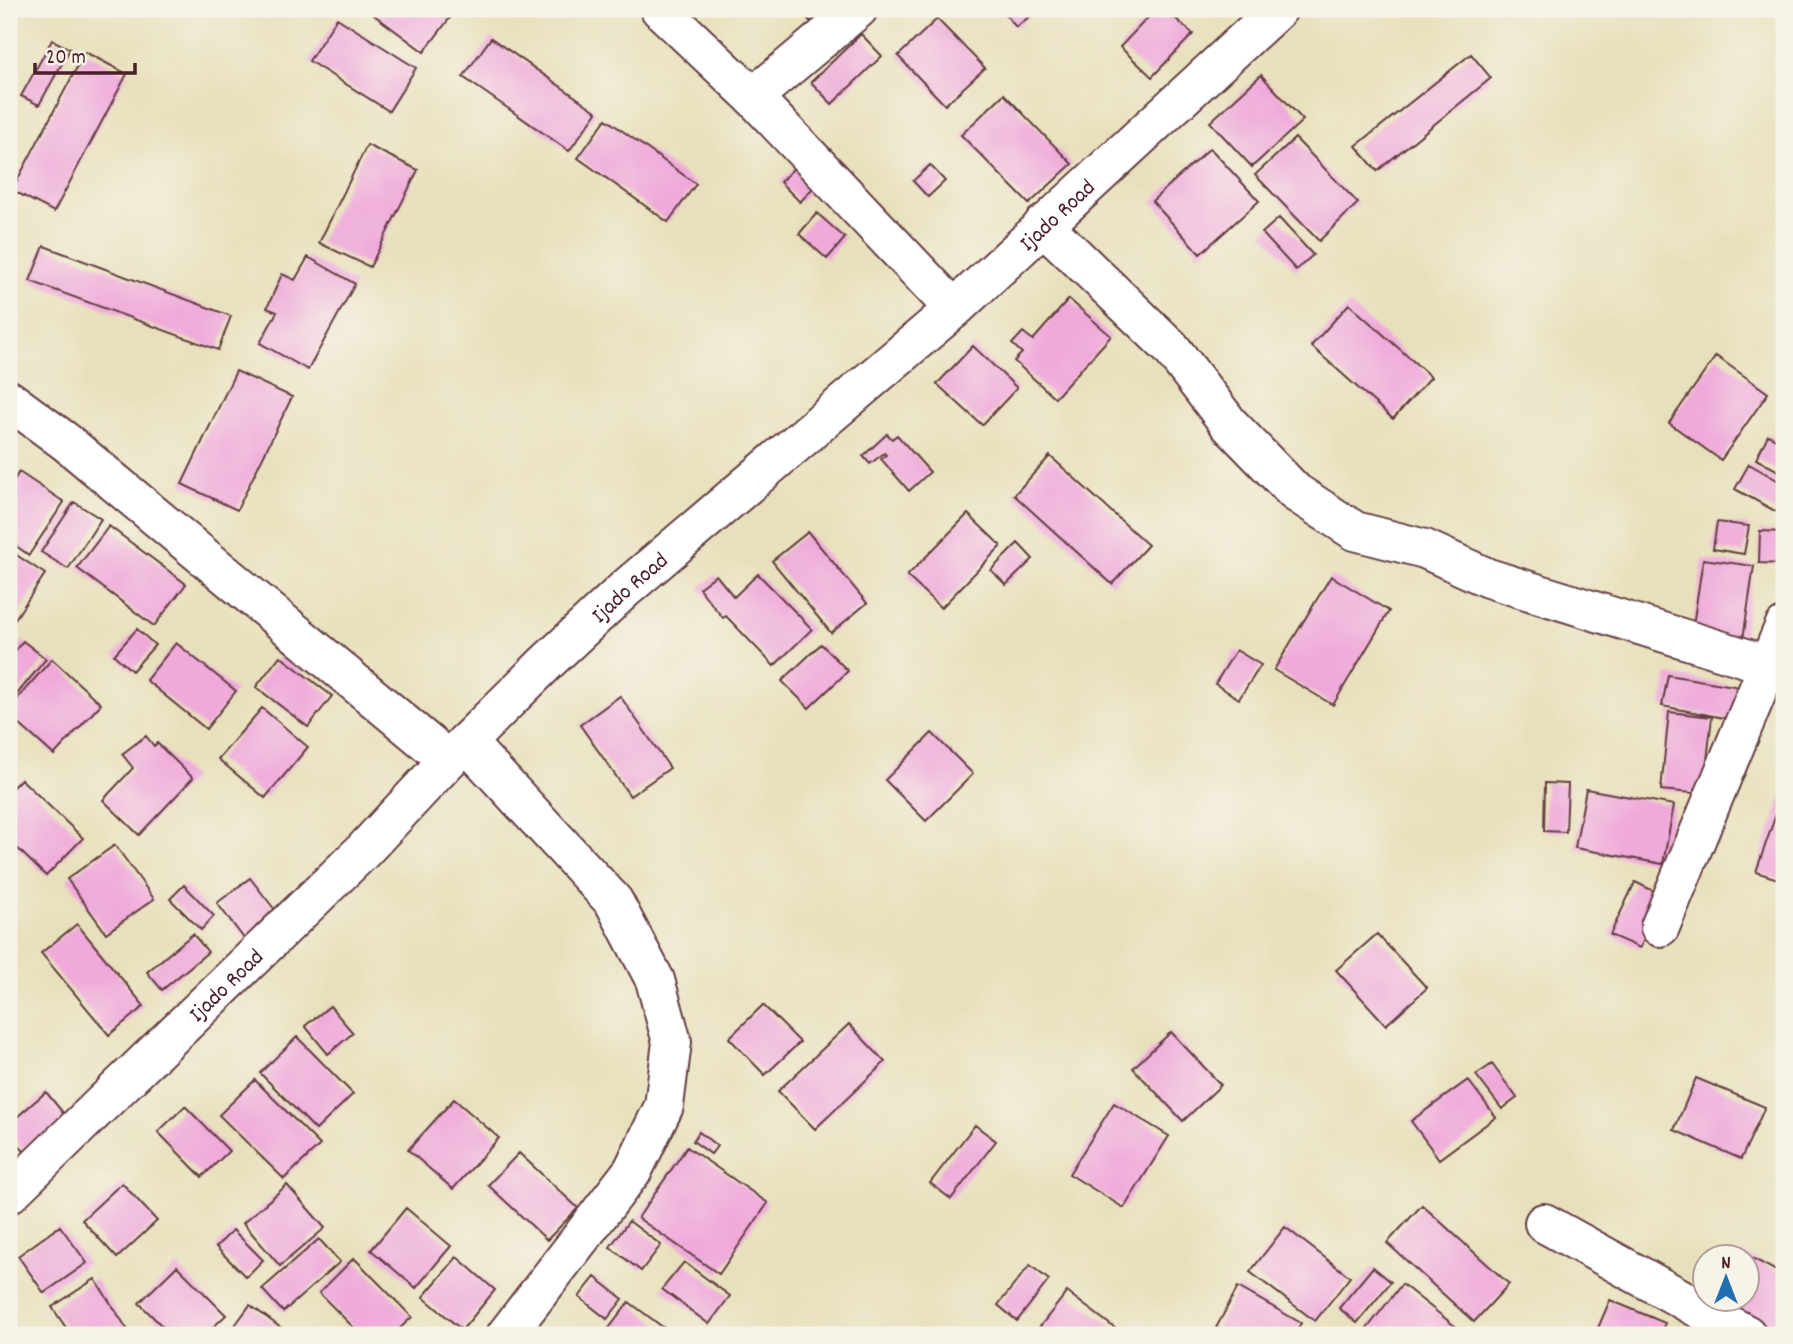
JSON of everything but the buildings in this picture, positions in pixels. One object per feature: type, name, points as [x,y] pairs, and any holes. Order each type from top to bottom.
[{"type":"street","points":[[660,9],[753,97],[954,309]]},
{"type":"street","points":[[753,97],[858,9]]},
{"type":"street","name":"Ijado Road","points":[[9,1194],[364,850],[457,751],[625,589],[954,309],[1278,9]]},
{"type":"street","points":[[1043,225],[1171,348],[1230,424],[1295,492],[1355,531],[1424,549],[1488,578],[1768,665]]},
{"type":"street","points":[[9,400],[457,751],[614,902],[655,980],[672,1042],[664,1107],[633,1170],[506,1335]]},
{"type":"street","points":[[1660,927],[1784,627]]},
{"type":"street","points":[[1544,1223],[1747,1335]]}]
